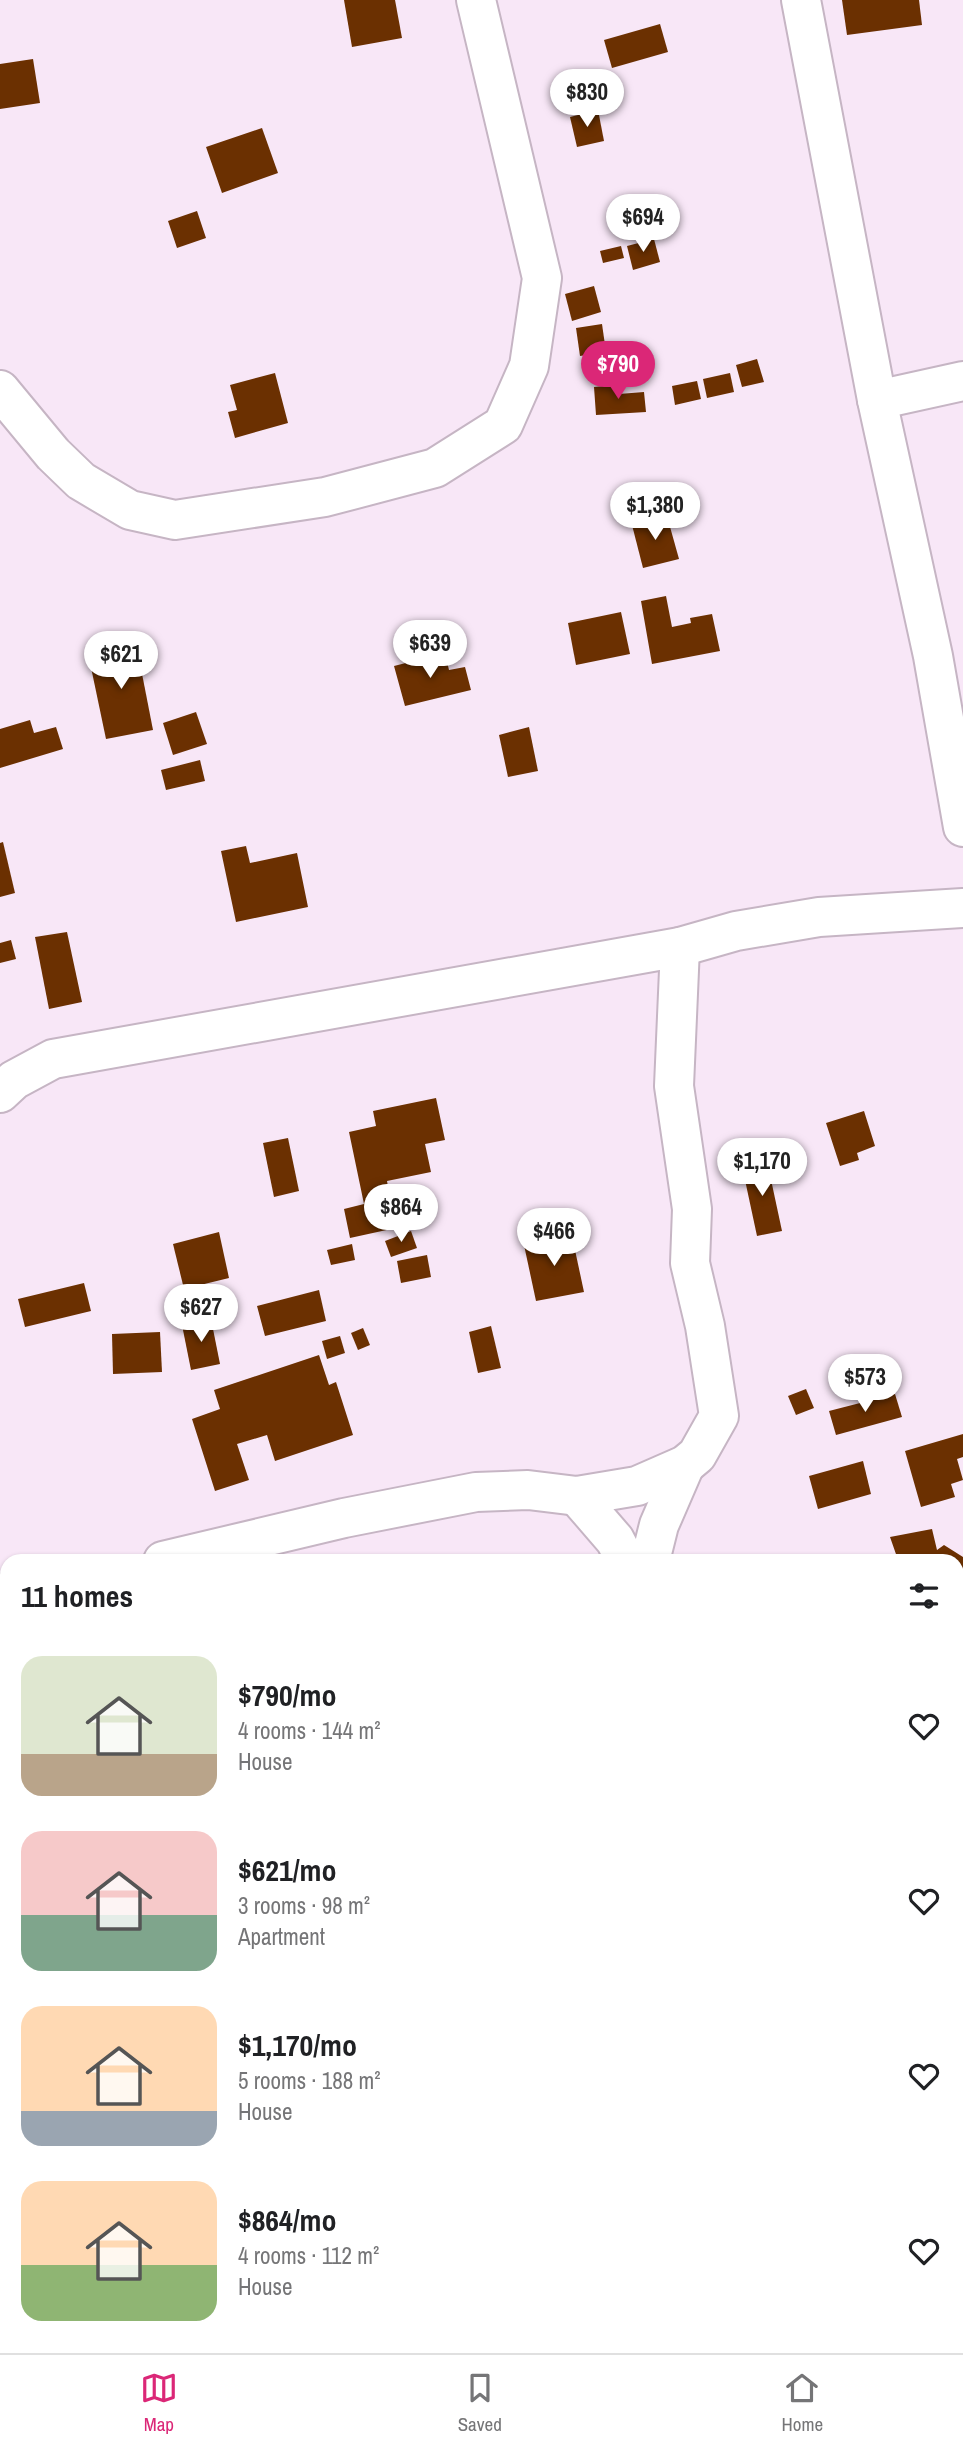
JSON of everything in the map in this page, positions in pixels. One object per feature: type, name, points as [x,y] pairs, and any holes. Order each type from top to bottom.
[{"type":"street","points":[[0,390],[53,454],[82,481],[130,510],[174,520],[324,497],[435,468],[503,425],[528,366],[542,278],[476,0]]},
{"type":"street","points":[[802,0],[877,400],[933,656],[963,827]]},
{"type":"street","points":[[877,400],[963,380]]},
{"type":"street","points":[[0,1093],[14,1080],[52,1059],[680,947],[736,931],[819,917],[963,908]]},
{"type":"street","points":[[192,1554],[344,1518],[476,1492],[528,1490],[577,1496],[637,1486],[685,1465],[697,1455],[719,1416],[705,1325],[690,1263],[692,1209],[674,1086],[680,947]]},
{"type":"street","points":[[652,1554],[659,1525],[685,1465]]},
{"type":"street","points":[[577,1496],[615,1541],[622,1554]]},
{"type":"building","points":[[344,0],[395,0],[402,38],[352,47]]},
{"type":"building","points":[[842,0],[919,0],[922,25],[847,35]]},
{"type":"building","points":[[660,24],[668,52],[612,68],[604,40]]},
{"type":"building","points":[[33,59],[40,103],[0,109],[0,64]]},
{"type":"building","points":[[598,110],[604,141],[577,147],[570,117]]},
{"type":"building","points":[[262,128],[278,173],[222,193],[206,147]]},
{"type":"building","points":[[644,199],[652,223],[625,232],[617,207]]},
{"type":"building","points":[[197,211],[206,238],[177,248],[168,221]]},
{"type":"building","points":[[654,239],[660,262],[633,270],[627,246]]},
{"type":"building","points":[[621,246],[624,258],[603,263],[600,251]]},
{"type":"building","points":[[594,286],[601,312],[572,321],[565,294]]},
{"type":"building","points":[[602,324],[606,352],[580,356],[576,328]]},
{"type":"building","points":[[757,359],[764,382],[742,387],[736,365]]},
{"type":"building","points":[[275,373],[288,423],[235,438],[228,412],[237,410],[230,385]]},
{"type":"building","points":[[730,373],[734,392],[707,398],[703,379]]},
{"type":"building","points":[[697,381],[701,399],[675,405],[672,386]]},
{"type":"building","points":[[618,385],[619,394],[644,392],[646,412],[596,415],[594,387]]},
{"type":"building","points":[[667,516],[679,559],[643,568],[632,525]]},
{"type":"building","points":[[666,596],[672,627],[691,623],[690,618],[712,614],[720,651],[652,664],[641,601]]},
{"type":"building","points":[[621,612],[630,654],[576,665],[568,623]]},
{"type":"building","points":[[136,643],[153,730],[106,739],[88,653]]},
{"type":"building","points":[[445,653],[449,670],[465,667],[471,690],[405,706],[394,666]]},
{"type":"building","points":[[196,712],[207,744],[173,755],[163,723]]},
{"type":"building","points":[[30,720],[34,733],[56,727],[63,749],[0,768],[0,729]]},
{"type":"building","points":[[529,727],[538,771],[508,777],[499,735]]},
{"type":"building","points":[[200,760],[205,781],[166,790],[161,770]]},
{"type":"building","points":[[3,842],[15,893],[0,897],[0,843]]},
{"type":"building","points":[[246,846],[250,863],[297,853],[308,907],[236,922],[221,851]]},
{"type":"building","points":[[67,932],[82,1002],[49,1009],[35,937]]},
{"type":"building","points":[[11,940],[16,959],[0,963],[0,943]]},
{"type":"building","points":[[436,1098],[445,1140],[425,1144],[431,1172],[387,1181],[391,1203],[417,1197],[423,1222],[350,1238],[344,1209],[364,1204],[349,1132],[376,1126],[373,1111]]},
{"type":"building","points":[[864,1111],[875,1146],[857,1153],[859,1160],[840,1166],[826,1123]]},
{"type":"building","points":[[288,1138],[299,1191],[274,1197],[263,1143]]},
{"type":"building","points":[[767,1161],[782,1231],[757,1236],[742,1166]]},
{"type":"building","points":[[411,1231],[417,1248],[391,1257],[385,1241]]},
{"type":"building","points":[[219,1232],[229,1278],[184,1289],[173,1244]]},
{"type":"building","points":[[572,1236],[584,1292],[536,1301],[524,1245]]},
{"type":"building","points":[[352,1244],[355,1260],[331,1265],[327,1250]]},
{"type":"building","points":[[427,1255],[431,1277],[401,1283],[397,1261]]},
{"type":"building","points":[[84,1283],[91,1311],[25,1327],[18,1299]]},
{"type":"building","points":[[319,1290],[326,1321],[265,1336],[257,1306]]},
{"type":"building","points":[[211,1319],[220,1364],[191,1370],[182,1325]]},
{"type":"building","points":[[491,1326],[501,1368],[478,1373],[469,1332]]},
{"type":"building","points":[[363,1328],[370,1345],[358,1350],[351,1333]]},
{"type":"building","points":[[160,1332],[162,1372],[113,1374],[112,1334]]},
{"type":"building","points":[[340,1336],[345,1353],[327,1359],[322,1341]]},
{"type":"building","points":[[319,1355],[329,1385],[336,1382],[353,1435],[275,1461],[267,1435],[237,1444],[249,1480],[215,1491],[192,1419],[220,1409],[214,1390]]},
{"type":"building","points":[[806,1389],[814,1408],[796,1415],[788,1396]]},
{"type":"building","points":[[895,1394],[902,1417],[836,1435],[829,1411]]},
{"type":"building","points":[[963,1434],[963,1457],[957,1459],[963,1480],[951,1484],[955,1497],[921,1507],[905,1451]]},
{"type":"building","points":[[863,1461],[871,1494],[818,1509],[809,1476]]},
{"type":"building","points":[[932,1529],[937,1550],[944,1545],[958,1554],[896,1554],[890,1537]]}]
